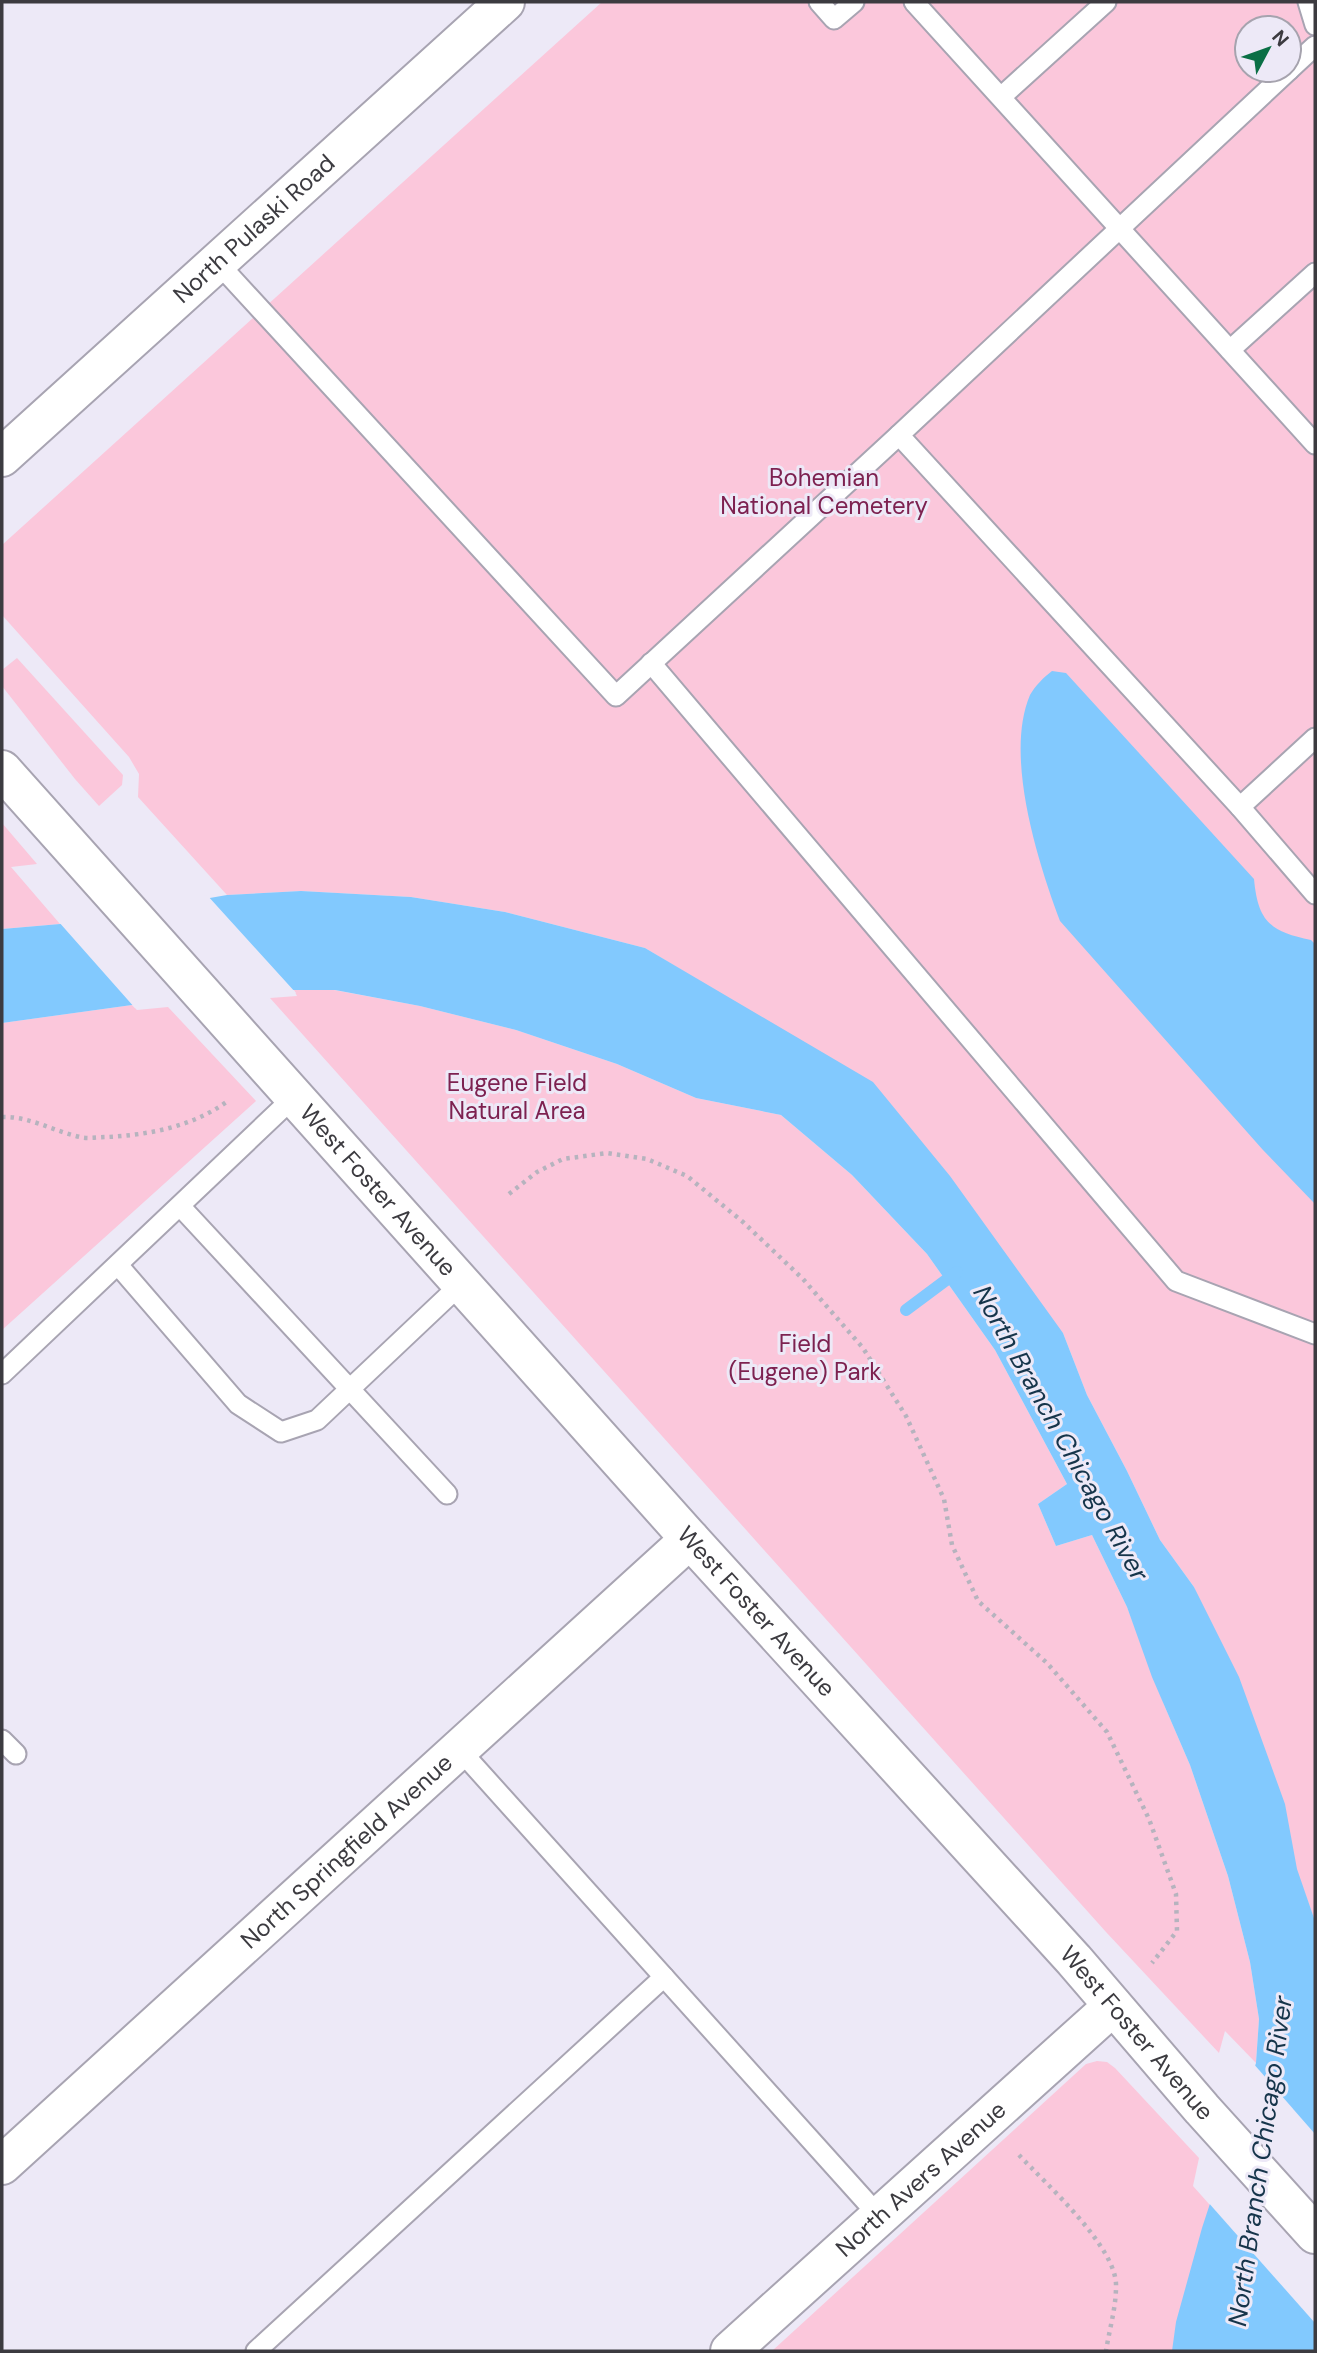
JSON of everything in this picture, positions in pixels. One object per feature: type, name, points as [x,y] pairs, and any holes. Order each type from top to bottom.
[{"type":"main road","name":"North Pulaski Road","points":[[2,457],[505,2]]},
{"type":"main road","name":"West Foster Avenue","points":[[2,770],[690,1539],[1074,1960],[1202,2109],[1315,2234]]},
{"type":"main road","name":"North Springfield Avenue","points":[[2,2165],[690,1539]]},
{"type":"main road","name":"North Avers Avenue","points":[[730,2351],[1114,2006]]},
{"type":"lane","points":[[819,2],[835,19],[854,2]]},
{"type":"lane","points":[[914,2],[1315,444]]},
{"type":"lane","points":[[1001,97],[1106,2]]},
{"type":"lane","points":[[1308,2],[1315,25]]},
{"type":"lane","points":[[217,262],[616,696],[900,435],[1274,84]]},
{"type":"lane","points":[[1230,350],[1315,273]]},
{"type":"lane","points":[[900,435],[1240,807],[1315,894]]},
{"type":"lane","points":[[652,663],[1177,1282],[1315,1334]]},
{"type":"lane","points":[[1240,807],[1315,738]]},
{"type":"lane","points":[[2,1374],[294,1097]]},
{"type":"lane","points":[[180,1206],[447,1494]]},
{"type":"lane","points":[[118,1265],[239,1404],[281,1432],[317,1420],[461,1284]]},
{"type":"lane","points":[[2,1740],[16,1754]]},
{"type":"lane","points":[[460,1749],[879,2216]]},
{"type":"lane","points":[[256,2351],[664,1977]]},
{"type":"path","points":[[2,1117],[17,1116],[83,1138],[121,1136],[170,1129],[206,1115],[229,1100]]},
{"type":"path","points":[[509,1194],[537,1172],[563,1159],[607,1153],[647,1159],[687,1176],[743,1222],[803,1279],[863,1348],[906,1416],[939,1487],[944,1499],[952,1545],[978,1601],[1047,1663],[1107,1732],[1149,1819],[1176,1894],[1177,1931],[1152,1963]]},
{"type":"path","points":[[1019,2154],[1099,2242],[1110,2259],[1117,2286],[1106,2351]]},
{"type":"green space","name":"Bohemian National Cemetery","points":[[602,2],[1315,2],[1315,1921],[1194,1587],[1160,1540],[1087,1395],[1063,1333],[728,998],[645,948],[505,912],[411,897],[301,891],[227,895],[138,797],[139,774],[129,757],[2,615],[2,545]]},
{"type":"green space","points":[[17,658],[123,775],[122,785],[99,806],[2,686],[2,670]]},
{"type":"green space","points":[[2,823],[37,864],[11,867],[60,924],[2,929]]},
{"type":"green space","name":"Field (Eugene) Park","points":[[294,990],[334,990],[420,1006],[516,1030],[617,1064],[696,1098],[781,1115],[852,1175],[927,1254],[995,1350],[1067,1484],[1038,1504],[1056,1546],[1092,1535],[1127,1607],[1190,1765],[1228,1876],[1250,1962],[1259,2019],[1256,2063],[1225,2031],[1219,2053],[1106,1932],[270,998],[297,996]]},
{"type":"green space","points":[[132,1005],[137,1010],[168,1007],[256,1101],[2,1330],[2,1023]]},
{"type":"green space","points":[[1107,2062],[1115,2068],[1199,2158],[1193,2186],[1315,2323],[1315,2351],[772,2351],[1086,2064]]},
{"type":"water","points":[[1052,671],[1066,673],[1254,879],[1259,905],[1269,922],[1285,933],[1311,940],[1315,944],[1315,1204],[1263,1150],[1060,921],[1042,869],[1027,809],[1021,748],[1023,720],[1030,695]]},
{"type":"water","name":"North Branch Chicago River","points":[[301,891],[411,897],[505,912],[645,948],[873,1082],[950,1176],[1063,1333],[1087,1395],[1160,1540],[1194,1587],[1239,1677],[1285,1804],[1297,1869],[1315,1921],[1315,2351],[1172,2351],[1176,2322],[1202,2228],[1256,2063],[1259,2019],[1250,1962],[1228,1876],[1190,1765],[1152,1677],[1127,1607],[1092,1535],[1056,1546],[1038,1504],[1067,1484],[995,1350],[927,1254],[852,1175],[781,1115],[696,1098],[617,1064],[516,1030],[420,1006],[335,990],[211,990],[132,1005],[2,1023],[2,929],[60,924],[227,895]]},
{"type":"pier","points":[[207,895],[296,993],[212,994],[135,1008],[58,921]]},
{"type":"pier","points":[[1252,2062],[1315,2134],[1315,2323],[1207,2201]]},
{"type":"waterway","points":[[906,1310],[957,1272]]},
{"type":"park label","name":"Eugene Field Natural Area","points":[[517,1097]]}]
